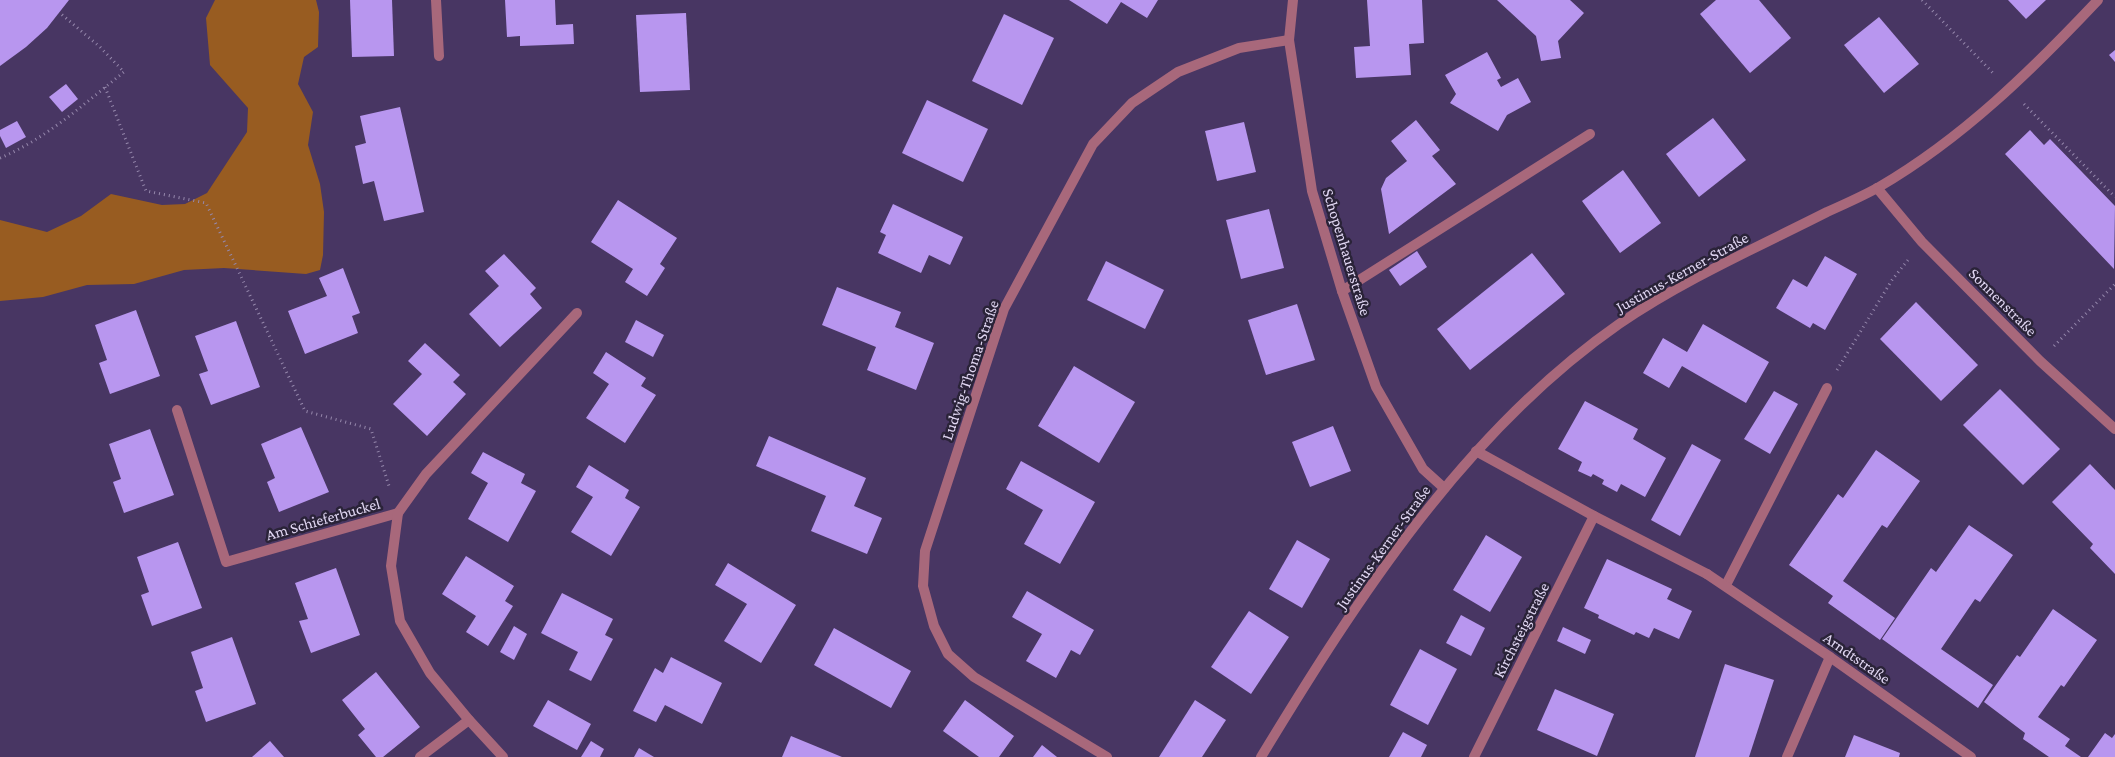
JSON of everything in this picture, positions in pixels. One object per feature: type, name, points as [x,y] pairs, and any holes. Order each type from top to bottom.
[{"type":"street","points":[[436,0],[439,56]]},
{"type":"street","name":"Schopenhauerstraße","points":[[1294,0],[1289,40],[1312,191],[1342,290],[1376,387],[1423,469],[1444,488]]},
{"type":"street","name":"Justinus-Kerner-Straße","points":[[1261,757],[1326,652],[1444,488],[1522,402],[1620,323],[1685,285],[1877,188],[1920,161],[1961,131],[2009,89],[2098,0]]},
{"type":"street","name":"Ludwig-Thoma-Straße","points":[[1107,757],[974,677],[948,654],[934,626],[923,586],[925,550],[1004,309],[1093,144],[1132,103],[1178,72],[1239,48],[1289,40]]},
{"type":"street","points":[[1342,290],[1590,134]]},
{"type":"street","name":"Sonnenstraße","points":[[1877,188],[1922,242],[2040,361],[2115,429]]},
{"type":"street","points":[[398,513],[426,474],[577,313]]},
{"type":"street","points":[[1726,586],[1826,388]]},
{"type":"street","name":"Am Schieferbuckel","points":[[177,410],[226,562],[398,513],[392,566],[400,621],[430,672],[468,720],[503,757]]},
{"type":"street","name":"Arndtstraße","points":[[1476,451],[1594,516],[1707,574],[1830,657],[1971,757]]},
{"type":"street","name":"Kirchsteigstraße","points":[[1474,757],[1594,516]]},
{"type":"street","points":[[1787,757],[1830,657]]},
{"type":"street","points":[[420,757],[468,720]]},
{"type":"path","points":[[1922,0],[2115,197]]},
{"type":"path","points":[[0,158],[38,137],[124,72],[100,47],[60,14]]},
{"type":"path","points":[[104,87],[146,191],[206,202],[306,411],[371,429],[398,513]]},
{"type":"path","points":[[1826,388],[1892,280],[1922,242]]},
{"type":"path","points":[[2040,361],[2115,284]]},
{"type":"shaded area","points":[[215,0],[316,0],[319,12],[318,47],[304,57],[298,84],[313,112],[308,145],[320,184],[324,212],[323,255],[320,270],[306,274],[224,268],[184,270],[134,284],[87,285],[43,297],[0,301],[0,220],[47,232],[81,216],[111,194],[162,205],[185,204],[207,193],[247,132],[248,108],[210,65],[206,18]]},
{"type":"building","points":[[0,0],[69,0],[47,28],[26,47],[0,66]]},
{"type":"building","points":[[350,0],[392,0],[394,56],[352,57]]},
{"type":"building","points":[[505,0],[555,0],[556,25],[573,24],[574,44],[520,46],[520,36],[507,37]]},
{"type":"building","points":[[1069,0],[1158,0],[1147,18],[1121,2],[1107,24]]},
{"type":"building","points":[[1367,0],[1422,0],[1424,43],[1409,44],[1411,75],[1356,78],[1354,47],[1370,46]]},
{"type":"building","points":[[1497,0],[1570,0],[1584,13],[1558,41],[1561,58],[1541,61],[1536,36]]},
{"type":"building","points":[[1716,0],[1759,0],[1791,38],[1750,73],[1700,14]]},
{"type":"building","points":[[2008,0],[2046,0],[2026,19]]},
{"type":"building","points":[[686,13],[690,90],[640,92],[636,15]]},
{"type":"building","points":[[1004,14],[1054,38],[1022,105],[972,81]]},
{"type":"building","points":[[1879,17],[1919,64],[1884,93],[1844,45]]},
{"type":"building","points":[[2115,50],[2115,62],[2109,55]]},
{"type":"building","points":[[1487,52],[1501,78],[1497,80],[1501,87],[1518,78],[1531,102],[1507,115],[1498,131],[1450,103],[1456,94],[1445,75]]},
{"type":"building","points":[[66,84],[78,99],[62,112],[49,97]]},
{"type":"building","points":[[927,100],[988,129],[963,182],[902,153]]},
{"type":"building","points":[[400,107],[424,212],[384,221],[374,181],[363,184],[355,146],[366,143],[360,116]]},
{"type":"building","points":[[1713,118],[1746,160],[1699,197],[1666,154]]},
{"type":"building","points":[[1416,120],[1440,150],[1432,156],[1456,184],[1389,234],[1381,189],[1386,178],[1407,161],[1391,141]]},
{"type":"building","points":[[17,121],[26,137],[6,148],[0,136],[0,130]]},
{"type":"building","points":[[1244,122],[1256,172],[1217,181],[1205,131]]},
{"type":"building","points":[[2030,130],[2044,145],[2050,139],[2115,206],[2114,269],[2005,154]]},
{"type":"building","points":[[1623,170],[1661,223],[1620,253],[1582,201]]},
{"type":"building","points":[[618,200],[677,238],[660,264],[665,268],[647,296],[625,282],[633,269],[591,242]]},
{"type":"building","points":[[893,204],[963,237],[950,265],[929,255],[921,273],[878,253],[886,235],[880,232]]},
{"type":"building","points":[[1269,209],[1284,268],[1241,279],[1226,220]]},
{"type":"building","points":[[1417,251],[1427,267],[1400,286],[1389,270]]},
{"type":"building","points":[[1532,253],[1565,294],[1470,370],[1437,329]]},
{"type":"building","points":[[504,254],[536,288],[530,294],[542,308],[500,347],[469,314],[499,286],[485,271]]},
{"type":"building","points":[[1825,256],[1857,274],[1825,330],[1813,323],[1810,328],[1776,308],[1793,279],[1807,287]]},
{"type":"building","points":[[1106,261],[1164,290],[1145,329],[1087,300]]},
{"type":"building","points":[[343,268],[360,313],[352,316],[358,333],[305,354],[288,311],[327,296],[319,278]]},
{"type":"building","points":[[837,287],[901,312],[895,327],[934,343],[916,390],[867,370],[876,347],[822,325]]},
{"type":"building","points":[[1916,302],[1978,365],[1941,401],[1880,339]]},
{"type":"building","points":[[1297,304],[1315,360],[1266,375],[1248,320]]},
{"type":"building","points":[[136,310],[160,376],[110,394],[99,363],[107,360],[95,325]]},
{"type":"building","points":[[636,320],[664,335],[653,357],[625,342]]},
{"type":"building","points":[[236,321],[260,387],[211,405],[199,374],[208,371],[195,336]]},
{"type":"building","points":[[1703,324],[1769,362],[1746,403],[1682,366],[1669,388],[1643,373],[1663,338],[1687,352]]},
{"type":"building","points":[[425,343],[460,375],[453,382],[466,394],[427,436],[393,404],[422,374],[408,361]]},
{"type":"building","points":[[606,352],[646,378],[641,386],[656,395],[625,443],[586,418],[609,384],[593,373]]},
{"type":"building","points":[[1074,366],[1135,402],[1099,463],[1038,426]]},
{"type":"building","points":[[2000,389],[2060,449],[2023,485],[1963,425]]},
{"type":"building","points":[[1774,391],[1798,404],[1770,454],[1744,439]]},
{"type":"building","points":[[1585,401],[1638,429],[1633,439],[1666,458],[1645,497],[1621,484],[1617,492],[1602,484],[1604,480],[1593,474],[1591,477],[1578,471],[1582,462],[1558,449]]},
{"type":"building","points":[[1333,426],[1351,471],[1310,487],[1292,442]]},
{"type":"building","points":[[301,427],[329,492],[279,512],[267,482],[275,478],[261,444]]},
{"type":"building","points":[[150,429],[174,495],[124,513],[113,482],[121,479],[109,444]]},
{"type":"building","points":[[769,436],[866,478],[854,506],[882,518],[867,554],[811,531],[826,496],[756,466]]},
{"type":"building","points":[[1692,444],[1721,460],[1680,536],[1651,520]]},
{"type":"building","points":[[1876,450],[1920,481],[1887,528],[1882,525],[1843,581],[1895,618],[1880,640],[1828,603],[1833,596],[1789,565],[1838,494],[1843,498]]},
{"type":"building","points":[[483,452],[525,474],[521,483],[536,491],[508,542],[468,519],[488,483],[471,473]]},
{"type":"building","points":[[1021,461],[1095,502],[1060,564],[1024,544],[1043,510],[1006,489]]},
{"type":"building","points":[[2090,464],[2115,490],[2115,574],[2090,548],[2093,544],[2052,502]]},
{"type":"building","points":[[589,465],[629,490],[625,498],[640,507],[611,556],[571,532],[593,497],[576,487]]},
{"type":"building","points":[[1969,525],[2013,555],[1980,602],[1975,599],[1941,649],[1993,685],[1978,708],[1882,639],[1931,568],[1936,572]]},
{"type":"building","points":[[1486,535],[1522,557],[1490,612],[1453,590]]},
{"type":"building","points":[[1297,540],[1330,559],[1302,608],[1269,589]]},
{"type":"building","points":[[178,542],[202,608],[152,626],[141,595],[149,592],[137,557]]},
{"type":"building","points":[[466,556],[514,586],[505,601],[513,606],[488,646],[466,632],[476,616],[442,594]]},
{"type":"building","points":[[1607,559],[1672,589],[1667,599],[1692,611],[1679,639],[1654,628],[1649,638],[1636,632],[1634,635],[1598,618],[1599,615],[1584,608]]},
{"type":"building","points":[[728,563],[796,605],[761,663],[724,641],[747,604],[715,585]]},
{"type":"building","points":[[336,568],[360,635],[311,653],[299,621],[308,619],[295,583]]},
{"type":"building","points":[[1027,591],[1094,630],[1080,655],[1071,650],[1056,678],[1026,661],[1042,634],[1012,617]]},
{"type":"building","points":[[562,593],[613,619],[605,635],[613,639],[591,681],[569,670],[578,652],[541,633]]},
{"type":"building","points":[[2053,609],[2097,640],[2064,687],[2061,685],[2038,717],[2070,739],[2065,746],[2081,757],[2049,757],[2023,739],[2025,733],[1984,702],[2017,655],[2020,657]]},
{"type":"building","points":[[1249,611],[1289,637],[1251,694],[1211,667]]},
{"type":"building","points":[[1461,615],[1485,628],[1471,656],[1446,643]]},
{"type":"building","points":[[514,626],[527,634],[514,660],[500,652]]},
{"type":"building","points":[[1563,627],[1591,640],[1585,654],[1557,641]]},
{"type":"building","points":[[834,628],[911,671],[891,708],[814,665]]},
{"type":"building","points":[[232,637],[256,704],[206,722],[195,691],[203,688],[191,652]]},
{"type":"building","points":[[1420,649],[1457,669],[1428,725],[1390,705]]},
{"type":"building","points":[[671,657],[722,683],[702,724],[665,705],[656,722],[633,711],[655,668],[663,673]]},
{"type":"building","points":[[1725,664],[1774,680],[1749,757],[1695,757]]},
{"type":"building","points":[[376,672],[420,727],[383,757],[376,757],[358,735],[365,729],[342,700]]},
{"type":"building","points":[[1555,689],[1614,714],[1597,756],[1537,730]]},
{"type":"building","points":[[548,700],[591,724],[577,750],[533,726]]},
{"type":"building","points":[[965,700],[1014,736],[999,757],[979,757],[943,731]]},
{"type":"building","points":[[1195,700],[1226,720],[1202,757],[1159,757]]},
{"type":"building","points":[[1403,732],[1427,745],[1421,757],[1389,757]]},
{"type":"building","points":[[2105,733],[2112,738],[2115,734],[2115,757],[2088,757]]},
{"type":"building","points":[[1854,735],[1900,753],[1899,757],[1845,757]]},
{"type":"building","points":[[791,736],[842,757],[782,757]]},
{"type":"building","points":[[270,741],[284,757],[252,757]]},
{"type":"building","points":[[591,741],[604,749],[600,757],[581,757]]},
{"type":"building","points":[[1042,745],[1057,757],[1033,757]]},
{"type":"building","points":[[639,748],[654,757],[634,757]]}]
